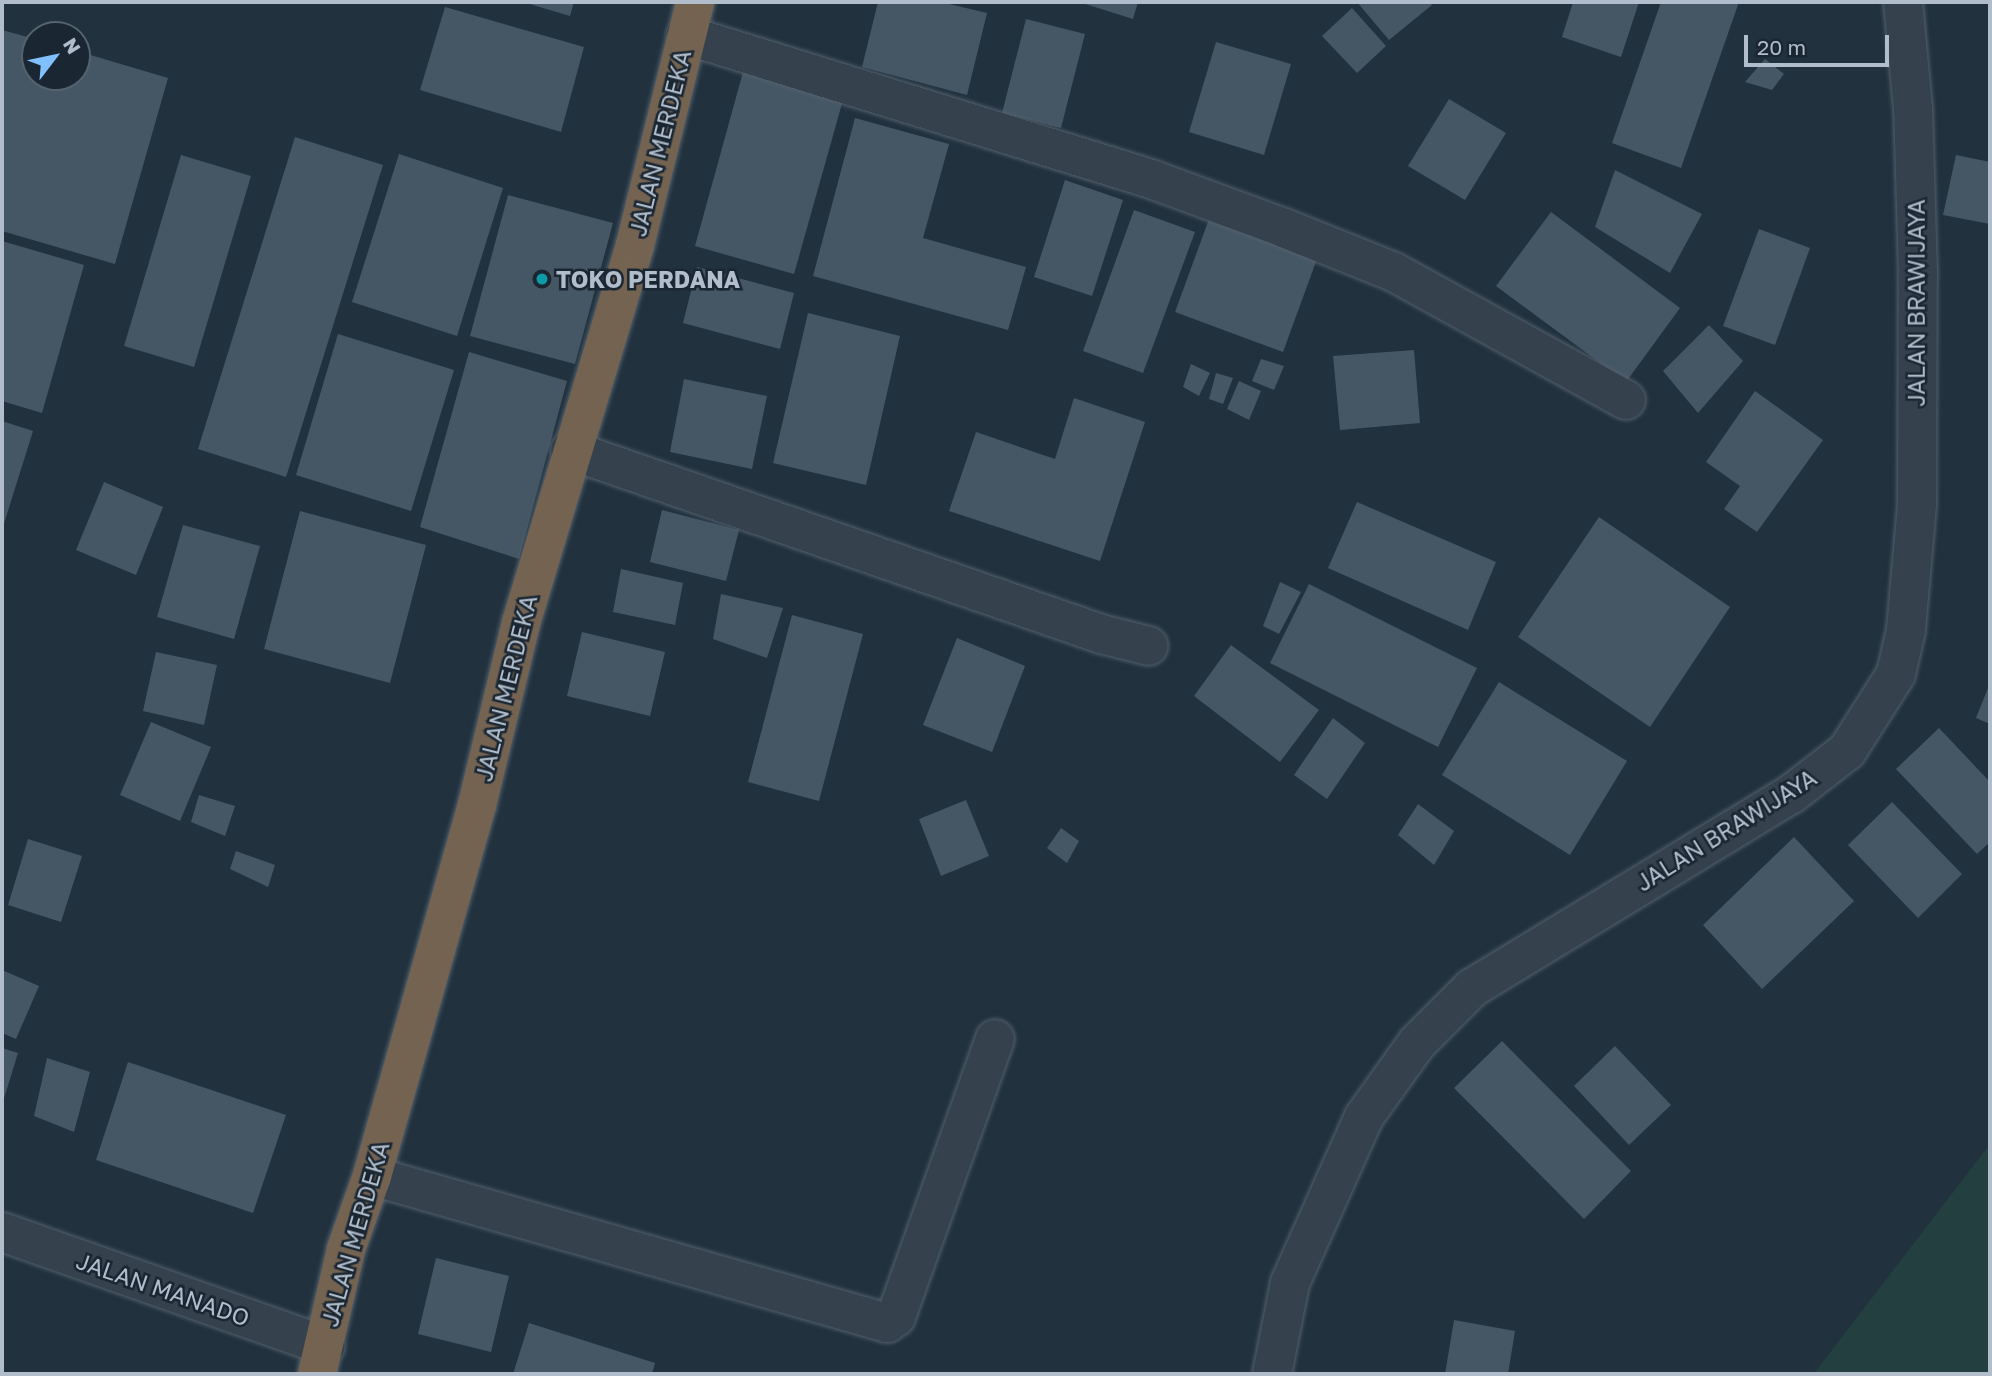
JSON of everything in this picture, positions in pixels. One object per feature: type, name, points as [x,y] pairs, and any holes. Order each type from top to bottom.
[{"type":"highway","name":"JALAN MERDEKA","points":[[321,1360],[346,1248],[372,1175],[477,805],[570,450],[635,245],[690,18]]},
{"type":"street","name":"JALAN BRAWIJAYA","points":[[1272,1374],[1290,1283],[1364,1117],[1417,1043],[1472,988],[1767,809],[1828,766],[1847,751],[1896,674],[1906,630],[1917,491],[1919,274],[1903,2]]},
{"type":"street","points":[[690,18],[1151,179],[1394,272],[1626,400]]},
{"type":"street","points":[[570,450],[1088,629],[1149,646]]},
{"type":"street","points":[[372,1175],[887,1323],[896,1317],[995,1039]]},
{"type":"street","name":"JALAN MANADO","points":[[2,1232],[321,1360]]},
{"type":"green space","points":[[1990,1144],[1990,1374],[1815,1374],[1815,1372]]},
{"type":"building","points":[[523,2],[574,2],[570,16]]},
{"type":"building","points":[[878,2],[941,2],[987,13],[967,95],[862,67]]},
{"type":"building","points":[[1079,2],[1138,2],[1133,19]]},
{"type":"building","points":[[1357,2],[1429,2],[1432,5],[1389,40]]},
{"type":"building","points":[[1573,2],[1639,2],[1621,57],[1562,37]]},
{"type":"building","points":[[1661,2],[1739,2],[1681,168],[1612,143]]},
{"type":"building","points":[[445,7],[584,47],[561,132],[420,90]]},
{"type":"building","points":[[1352,8],[1386,46],[1357,73],[1322,36]]},
{"type":"building","points":[[1026,19],[1085,34],[1061,128],[1002,113]]},
{"type":"building","points":[[2,30],[21,35],[21,91],[91,91],[91,55],[168,78],[115,264],[2,231]]},
{"type":"building","points":[[1216,42],[1291,64],[1264,155],[1189,132]]},
{"type":"building","points":[[1765,59],[1784,74],[1772,90],[1745,82]]},
{"type":"building","points":[[743,72],[843,100],[794,274],[695,246]]},
{"type":"building","points":[[1449,99],[1506,133],[1465,200],[1408,166]]},
{"type":"building","points":[[855,118],[949,144],[923,238],[1026,267],[1008,330],[813,276]]},
{"type":"building","points":[[295,137],[383,165],[286,477],[198,449]]},
{"type":"building","points":[[399,154],[503,188],[457,336],[352,302]]},
{"type":"building","points":[[181,155],[251,176],[194,367],[124,346]]},
{"type":"building","points":[[1956,155],[1990,162],[1990,224],[1943,215]]},
{"type":"building","points":[[1615,170],[1702,214],[1670,273],[1595,227]]},
{"type":"building","points":[[1065,180],[1123,200],[1092,296],[1034,277]]},
{"type":"building","name":"TOKO PERDANA","points":[[508,195],[613,223],[575,364],[470,336]]},
{"type":"building","points":[[1134,210],[1195,232],[1143,373],[1083,351]]},
{"type":"building","points":[[1551,212],[1680,308],[1626,382],[1496,286]]},
{"type":"building","points":[[1209,219],[1317,259],[1283,352],[1175,312]]},
{"type":"building","points":[[1759,229],[1810,248],[1775,345],[1723,326]]},
{"type":"building","points":[[2,241],[84,265],[42,413],[2,401]]},
{"type":"building","points":[[697,267],[794,293],[780,349],[683,323]]},
{"type":"building","points":[[808,313],[900,336],[866,485],[773,463]]},
{"type":"building","points":[[1709,325],[1743,361],[1698,413],[1663,371]]},
{"type":"building","points":[[338,334],[454,370],[411,511],[296,475]]},
{"type":"building","points":[[1414,350],[1420,423],[1340,430],[1333,356]]},
{"type":"building","points":[[469,352],[567,381],[519,559],[420,527]]},
{"type":"building","points":[[1261,359],[1284,366],[1274,390],[1252,381]]},
{"type":"building","points":[[1191,364],[1210,373],[1199,396],[1183,387]]},
{"type":"building","points":[[1216,373],[1233,378],[1223,404],[1209,399]]},
{"type":"building","points":[[684,379],[767,396],[752,469],[670,452]]},
{"type":"building","points":[[1239,381],[1261,391],[1249,420],[1227,409]]},
{"type":"building","points":[[1755,391],[1823,440],[1757,532],[1724,509],[1740,486],[1706,462]]},
{"type":"building","points":[[1074,398],[1145,422],[1100,561],[949,511],[976,432],[1055,459]]},
{"type":"building","points":[[2,421],[33,431],[2,530]]},
{"type":"building","points":[[104,482],[163,507],[136,575],[76,550]]},
{"type":"building","points":[[1357,502],[1496,562],[1468,630],[1328,568]]},
{"type":"building","points":[[662,510],[739,530],[726,581],[650,562]]},
{"type":"building","points":[[300,511],[426,545],[390,683],[264,649]]},
{"type":"building","points":[[1599,517],[1730,607],[1650,727],[1518,637]]},
{"type":"building","points":[[183,525],[260,546],[234,639],[157,617]]},
{"type":"building","points":[[621,569],[683,583],[675,625],[613,612]]},
{"type":"building","points":[[1280,582],[1301,592],[1279,634],[1263,626]]},
{"type":"building","points":[[1309,584],[1477,668],[1438,747],[1270,663]]},
{"type":"building","points":[[721,594],[783,608],[767,658],[713,639]]},
{"type":"building","points":[[792,615],[863,634],[819,801],[748,782]]},
{"type":"building","points":[[582,632],[665,652],[650,716],[567,696]]},
{"type":"building","points":[[957,638],[1025,666],[992,752],[923,725]]},
{"type":"building","points":[[1231,645],[1319,710],[1280,762],[1194,696]]},
{"type":"building","points":[[156,652],[217,665],[204,725],[143,711]]},
{"type":"building","points":[[1499,682],[1627,761],[1570,855],[1442,775]]},
{"type":"building","points":[[1990,683],[1990,724],[1976,718]]},
{"type":"building","points":[[1333,718],[1365,743],[1327,799],[1294,775]]},
{"type":"building","points":[[151,722],[211,747],[180,821],[120,795]]},
{"type":"building","points":[[1939,728],[1990,782],[1990,842],[1977,854],[1896,769]]},
{"type":"building","points":[[199,795],[235,806],[225,836],[191,822]]},
{"type":"building","points":[[966,800],[989,856],[941,876],[919,819]]},
{"type":"building","points":[[1892,802],[1962,874],[1918,918],[1848,845]]},
{"type":"building","points":[[1418,804],[1454,831],[1434,865],[1398,835]]},
{"type":"building","points":[[1061,828],[1079,841],[1067,863],[1047,848]]},
{"type":"building","points":[[1794,837],[1854,901],[1762,989],[1703,925]]},
{"type":"building","points":[[28,839],[82,856],[61,922],[8,905]]},
{"type":"building","points":[[236,851],[275,865],[268,887],[230,869]]},
{"type":"building","points":[[2,970],[39,986],[16,1039],[2,1033]]},
{"type":"building","points":[[1502,1041],[1631,1171],[1584,1219],[1454,1088]]},
{"type":"building","points":[[1615,1046],[1671,1105],[1629,1145],[1574,1086]]},
{"type":"building","points":[[2,1048],[18,1053],[2,1105]]},
{"type":"building","points":[[47,1058],[90,1072],[74,1132],[34,1116]]},
{"type":"building","points":[[128,1062],[286,1115],[253,1213],[96,1160]]},
{"type":"building","points":[[436,1258],[509,1276],[491,1352],[418,1334]]},
{"type":"building","points":[[1454,1320],[1515,1331],[1508,1374],[1445,1374]]},
{"type":"building","points":[[529,1323],[655,1363],[652,1374],[513,1374]]},
{"type":"place","name":"TOKO PERDANA","points":[[542,279]]}]
